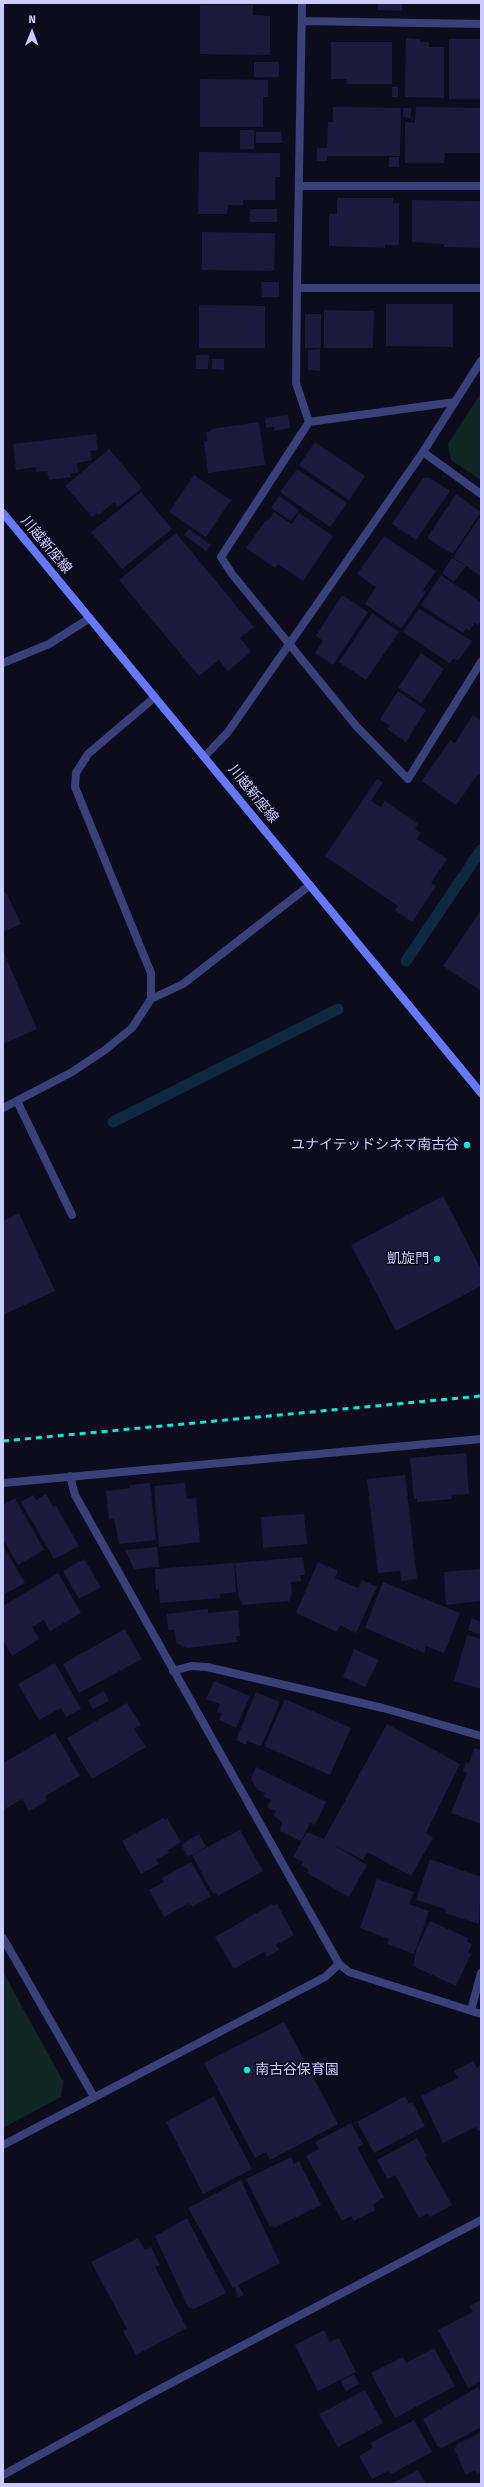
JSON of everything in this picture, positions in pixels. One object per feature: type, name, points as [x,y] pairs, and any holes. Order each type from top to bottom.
[{"type":"main road","name":"川越新座線","points":[[3,513],[480,1089]]},
{"type":"street","points":[[302,3],[296,383],[309,422]]},
{"type":"street","points":[[302,21],[481,24]]},
{"type":"street","points":[[300,186],[481,186]]},
{"type":"street","points":[[297,288],[481,288]]},
{"type":"street","points":[[205,756],[228,732],[289,642],[423,452],[481,361]]},
{"type":"street","points":[[454,402],[309,422],[221,557],[232,574],[357,727],[408,779],[481,662]]},
{"type":"street","points":[[423,452],[481,494]]},
{"type":"street","points":[[3,663],[49,644],[90,618]]},
{"type":"street","points":[[151,999],[151,973],[75,787],[76,773],[88,754],[156,697]]},
{"type":"street","points":[[3,1108],[72,1072],[105,1050],[132,1028],[151,999],[183,984],[310,885]]},
{"type":"street","points":[[17,1101],[72,1215]]},
{"type":"street","points":[[3,1483],[481,1439]]},
{"type":"street","points":[[70,1476],[75,1495],[339,1964],[349,1972],[481,2014]]},
{"type":"street","points":[[173,1671],[191,1666],[207,1667],[383,1708],[481,1736]]},
{"type":"street","points":[[3,1938],[94,2097]]},
{"type":"street","points":[[3,2145],[325,1977],[339,1964]]},
{"type":"street","points":[[471,2010],[481,1973]]},
{"type":"street","points":[[3,2475],[158,2390],[481,2220]]},
{"type":"green space","points":[[481,393],[481,480],[451,460],[448,444]]},
{"type":"green space","points":[[3,1972],[63,2081],[61,2097],[3,2128]]},
{"type":"building","points":[[378,3],[402,3],[402,11],[378,10]]},
{"type":"building","points":[[200,5],[253,5],[253,15],[270,16],[270,55],[200,54]]},
{"type":"building","points":[[406,38],[420,39],[420,42],[429,42],[429,47],[444,47],[444,98],[405,97]]},
{"type":"building","points":[[449,39],[481,39],[481,99],[449,99]]},
{"type":"building","points":[[331,42],[392,42],[392,84],[347,84],[346,79],[331,79]]},
{"type":"building","points":[[254,62],[279,62],[279,77],[254,77]]},
{"type":"building","points":[[200,79],[268,80],[268,97],[263,97],[263,127],[200,127]]},
{"type":"building","points":[[392,87],[398,87],[398,97],[392,97]]},
{"type":"building","points":[[333,107],[401,108],[400,156],[327,156],[328,122],[333,122]]},
{"type":"building","points":[[416,107],[481,108],[481,153],[445,153],[444,163],[405,163],[405,122],[415,123]]},
{"type":"building","points":[[403,108],[411,108],[411,118],[403,117]]},
{"type":"building","points":[[240,130],[254,130],[254,149],[240,149]]},
{"type":"building","points":[[256,132],[281,132],[282,143],[256,143]]},
{"type":"building","points":[[317,148],[327,148],[327,161],[317,161]]},
{"type":"building","points":[[199,152],[280,153],[280,177],[275,177],[275,200],[243,200],[243,205],[228,205],[227,214],[198,214]]},
{"type":"building","points":[[389,157],[399,157],[399,167],[389,167]]},
{"type":"building","points":[[337,198],[393,198],[393,204],[399,203],[399,245],[385,245],[385,248],[329,246],[329,214],[337,214]]},
{"type":"building","points":[[412,200],[481,201],[481,246],[479,248],[444,247],[444,244],[412,242]]},
{"type":"building","points":[[250,209],[277,209],[277,222],[250,222]]},
{"type":"building","points":[[202,232],[275,233],[274,271],[202,270]]},
{"type":"building","points":[[261,282],[279,282],[279,297],[262,297]]},
{"type":"building","points":[[386,304],[453,304],[453,347],[386,346]]},
{"type":"building","points":[[199,305],[265,306],[265,348],[199,348]]},
{"type":"building","points":[[324,310],[374,311],[373,348],[324,348]]},
{"type":"building","points":[[305,314],[321,314],[321,348],[305,348]]},
{"type":"building","points":[[320,349],[320,371],[308,370],[308,350]]},
{"type":"building","points":[[196,355],[209,355],[208,369],[196,369]]},
{"type":"building","points":[[212,359],[224,359],[224,370],[212,369]]},
{"type":"building","points":[[288,415],[290,428],[274,431],[274,427],[266,428],[265,418]]},
{"type":"building","points":[[259,422],[265,465],[208,473],[204,441],[207,441],[206,432],[211,431],[211,429]]},
{"type":"building","points":[[96,434],[98,450],[90,451],[92,460],[77,463],[78,472],[70,474],[71,477],[49,480],[47,471],[36,472],[36,467],[16,470],[13,444]]},
{"type":"building","points":[[315,442],[365,476],[349,500],[299,465]]},
{"type":"building","points":[[109,449],[142,488],[118,507],[114,502],[99,515],[97,513],[92,517],[65,486]]},
{"type":"building","points":[[297,469],[347,503],[330,527],[280,492]]},
{"type":"building","points":[[194,475],[231,500],[206,537],[169,512]]},
{"type":"building","points":[[423,478],[430,478],[450,491],[416,540],[392,524]]},
{"type":"building","points":[[141,492],[172,529],[122,569],[91,532]]},
{"type":"building","points":[[456,494],[481,512],[453,554],[427,538]]},
{"type":"building","points":[[279,496],[299,510],[291,521],[271,508]]},
{"type":"building","points":[[274,512],[292,524],[299,513],[333,536],[303,581],[278,564],[275,568],[246,548],[266,520],[268,521]]},
{"type":"building","points":[[479,518],[481,520],[481,576],[453,557]]},
{"type":"building","points":[[189,529],[211,545],[206,551],[184,535]]},
{"type":"building","points":[[176,533],[254,627],[240,638],[251,652],[228,671],[219,660],[199,676],[119,580]]},
{"type":"building","points":[[384,536],[436,571],[423,590],[426,592],[401,629],[365,604],[376,587],[357,574]]},
{"type":"building","points":[[452,558],[466,566],[454,582],[442,573]]},
{"type":"building","points":[[441,575],[481,602],[481,621],[478,625],[475,623],[469,631],[466,628],[463,633],[421,605]]},
{"type":"building","points":[[342,595],[368,612],[333,665],[315,653],[323,641],[316,636]]},
{"type":"building","points":[[419,609],[472,641],[458,661],[454,658],[449,663],[403,632]]},
{"type":"building","points":[[372,613],[399,632],[366,680],[339,662]]},
{"type":"building","points":[[421,653],[444,669],[421,703],[398,688]]},
{"type":"building","points":[[398,691],[426,710],[406,742],[387,729],[390,726],[380,719]]},
{"type":"building","points":[[473,715],[481,720],[481,776],[478,774],[456,805],[422,781],[450,740],[455,743]]},
{"type":"building","points":[[377,779],[383,782],[371,801],[381,807],[385,801],[418,824],[415,829],[421,833],[417,839],[447,859],[431,883],[436,886],[412,922],[395,910],[398,906],[325,856]]},
{"type":"building","points":[[6,892],[21,924],[3,932],[3,893]]},
{"type":"building","points":[[481,910],[481,991],[443,966]]},
{"type":"building","points":[[3,951],[37,1029],[3,1044]]},
{"type":"building","points":[[443,1196],[481,1269],[481,1286],[396,1331],[351,1245]]},
{"type":"building","points":[[19,1213],[55,1291],[3,1315],[3,1221]]},
{"type":"building","points":[[466,1453],[469,1494],[451,1495],[452,1499],[417,1502],[417,1499],[414,1499],[410,1458]]},
{"type":"building","points":[[405,1475],[417,1579],[401,1581],[400,1571],[378,1573],[367,1479]]},
{"type":"building","points":[[150,1483],[156,1540],[119,1544],[114,1518],[109,1520],[106,1491],[130,1488],[130,1485]]},
{"type":"building","points":[[185,1483],[187,1499],[196,1498],[200,1542],[159,1547],[154,1486]]},
{"type":"building","points":[[46,1494],[53,1507],[56,1506],[79,1546],[54,1559],[21,1502],[33,1495],[36,1500]]},
{"type":"building","points":[[15,1498],[44,1550],[18,1565],[3,1539],[3,1505]]},
{"type":"building","points":[[304,1514],[307,1544],[263,1548],[261,1517]]},
{"type":"building","points":[[4,1547],[25,1583],[3,1595],[3,1548]]},
{"type":"building","points":[[157,1547],[159,1567],[134,1569],[125,1550]]},
{"type":"building","points":[[303,1557],[305,1575],[300,1575],[301,1581],[291,1582],[292,1593],[289,1601],[243,1605],[239,1599],[235,1563]]},
{"type":"building","points":[[84,1559],[101,1587],[79,1599],[63,1571]]},
{"type":"building","points":[[318,1562],[338,1571],[335,1578],[358,1588],[362,1580],[377,1587],[356,1633],[340,1625],[337,1632],[296,1613]]},
{"type":"building","points":[[234,1563],[236,1592],[220,1594],[220,1598],[160,1603],[159,1589],[156,1590],[155,1569]]},
{"type":"building","points":[[481,1569],[481,1601],[446,1605],[444,1572]]},
{"type":"building","points":[[58,1573],[81,1613],[50,1631],[44,1620],[32,1627],[39,1639],[12,1656],[3,1640],[3,1606]]},
{"type":"building","points":[[383,1582],[460,1613],[444,1653],[426,1646],[424,1653],[365,1628]]},
{"type":"building","points":[[208,1609],[208,1613],[238,1610],[240,1636],[236,1636],[237,1642],[187,1648],[176,1643],[175,1630],[168,1630],[167,1614]]},
{"type":"building","points":[[472,1618],[481,1622],[481,1635],[468,1630]]},
{"type":"building","points":[[125,1629],[142,1659],[79,1693],[63,1664]]},
{"type":"building","points":[[467,1635],[481,1639],[481,1689],[454,1681]]},
{"type":"building","points":[[354,1649],[379,1660],[365,1687],[343,1677]]},
{"type":"building","points":[[55,1663],[81,1709],[66,1717],[61,1708],[39,1720],[18,1684]]},
{"type":"building","points":[[214,1681],[250,1696],[236,1728],[219,1720],[222,1713],[217,1712],[220,1704],[206,1699]]},
{"type":"building","points":[[104,1691],[109,1701],[93,1709],[88,1700]]},
{"type":"building","points":[[256,1692],[280,1702],[261,1746],[247,1741],[246,1745],[236,1740]]},
{"type":"building","points":[[285,1699],[351,1728],[330,1775],[264,1746]]},
{"type":"building","points":[[127,1703],[141,1725],[134,1729],[146,1747],[92,1779],[67,1738]]},
{"type":"building","points":[[387,1724],[460,1764],[426,1833],[433,1838],[411,1876],[367,1852],[363,1860],[332,1844],[367,1865],[349,1897],[307,1873],[309,1870],[301,1865],[303,1862],[293,1857],[307,1832],[324,1839]]},
{"type":"building","points":[[55,1733],[80,1776],[45,1796],[47,1801],[29,1811],[22,1799],[3,1810],[3,1763]]},
{"type":"building","points":[[474,1748],[481,1750],[481,1824],[451,1813],[467,1773],[463,1771],[466,1762],[469,1764]]},
{"type":"building","points":[[256,1767],[326,1802],[315,1825],[310,1823],[301,1841],[280,1831],[282,1822],[274,1816],[276,1811],[267,1807],[271,1800],[263,1797],[265,1793],[257,1790],[251,1778]]},
{"type":"building","points":[[163,1818],[165,1820],[167,1818],[181,1842],[168,1850],[169,1853],[156,1860],[159,1864],[141,1874],[122,1841]]},
{"type":"building","points":[[240,1830],[263,1871],[218,1896],[216,1893],[213,1894],[192,1855]]},
{"type":"building","points":[[199,1834],[206,1847],[188,1857],[181,1845]]},
{"type":"building","points":[[430,1859],[481,1877],[479,1924],[445,1913],[446,1909],[416,1900]]},
{"type":"building","points":[[191,1862],[211,1896],[192,1907],[189,1903],[164,1917],[149,1890],[164,1882],[162,1878]]},
{"type":"building","points":[[377,1879],[414,1892],[409,1904],[429,1911],[414,1954],[387,1944],[389,1939],[360,1928]]},
{"type":"building","points":[[272,1904],[273,1906],[277,1904],[294,1935],[276,1945],[279,1950],[267,1957],[264,1952],[234,1969],[215,1937]]},
{"type":"building","points":[[430,1921],[468,1938],[467,1942],[472,1944],[468,1953],[471,1954],[456,1986],[413,1966],[417,1948]]},
{"type":"building","points":[[284,2022],[338,2124],[270,2160],[266,2152],[255,2158],[204,2063]]},
{"type":"building","points":[[473,2061],[477,2068],[481,2065],[481,2130],[478,2131],[476,2127],[443,2143],[421,2096],[458,2078],[454,2071]]},
{"type":"building","points":[[214,2096],[252,2169],[203,2194],[166,2122]]},
{"type":"building","points":[[405,2096],[409,2104],[412,2102],[425,2126],[374,2153],[357,2122]]},
{"type":"building","points":[[351,2123],[363,2144],[357,2147],[384,2197],[373,2205],[375,2210],[354,2221],[351,2216],[342,2221],[306,2156],[319,2149],[315,2142]]},
{"type":"building","points":[[417,2138],[427,2156],[425,2157],[452,2205],[430,2217],[428,2213],[419,2218],[395,2175],[387,2179],[377,2160]]},
{"type":"building","points":[[291,2157],[294,2164],[299,2161],[321,2205],[274,2228],[273,2226],[270,2227],[246,2179]]},
{"type":"building","points":[[241,2180],[280,2263],[238,2285],[244,2295],[238,2297],[235,2287],[233,2288],[188,2208]]},
{"type":"building","points":[[187,2218],[226,2293],[194,2309],[188,2307],[155,2236]]},
{"type":"building","points":[[138,2238],[145,2250],[151,2247],[160,2265],[155,2267],[187,2328],[136,2355],[123,2331],[127,2329],[91,2262]]},
{"type":"building","points":[[481,2300],[481,2381],[468,2388],[438,2330],[473,2312],[469,2306]]},
{"type":"building","points":[[324,2330],[330,2342],[339,2338],[356,2372],[318,2391],[295,2345]]},
{"type":"building","points":[[434,2348],[455,2386],[395,2418],[371,2373],[403,2357],[406,2363]]},
{"type":"building","points":[[354,2374],[359,2384],[346,2391],[341,2381]]},
{"type":"building","points":[[478,2387],[481,2393],[481,2427],[442,2448],[438,2447],[423,2419]]},
{"type":"building","points":[[365,2390],[383,2423],[338,2447],[319,2414]]},
{"type":"building","points":[[414,2420],[432,2452],[391,2474],[389,2471],[372,2479],[359,2456],[373,2448],[370,2443]]},
{"type":"building","points":[[481,2432],[481,2473],[477,2474],[475,2470],[466,2475],[454,2449],[457,2447],[456,2445]]},
{"type":"building","points":[[418,2470],[426,2484],[391,2484]]},
{"type":"waterway","points":[[406,961],[481,850]]},
{"type":"waterway","points":[[113,1122],[338,1009]]},
{"type":"railway","points":[[3,1441],[481,1396]]},
{"type":"place","name":"ユナイテッドシネマ南古谷","points":[[467,1145]]},
{"type":"place","name":"凱旋門","points":[[437,1259]]},
{"type":"place","name":"南古谷保育園","points":[[247,2070]]}]
